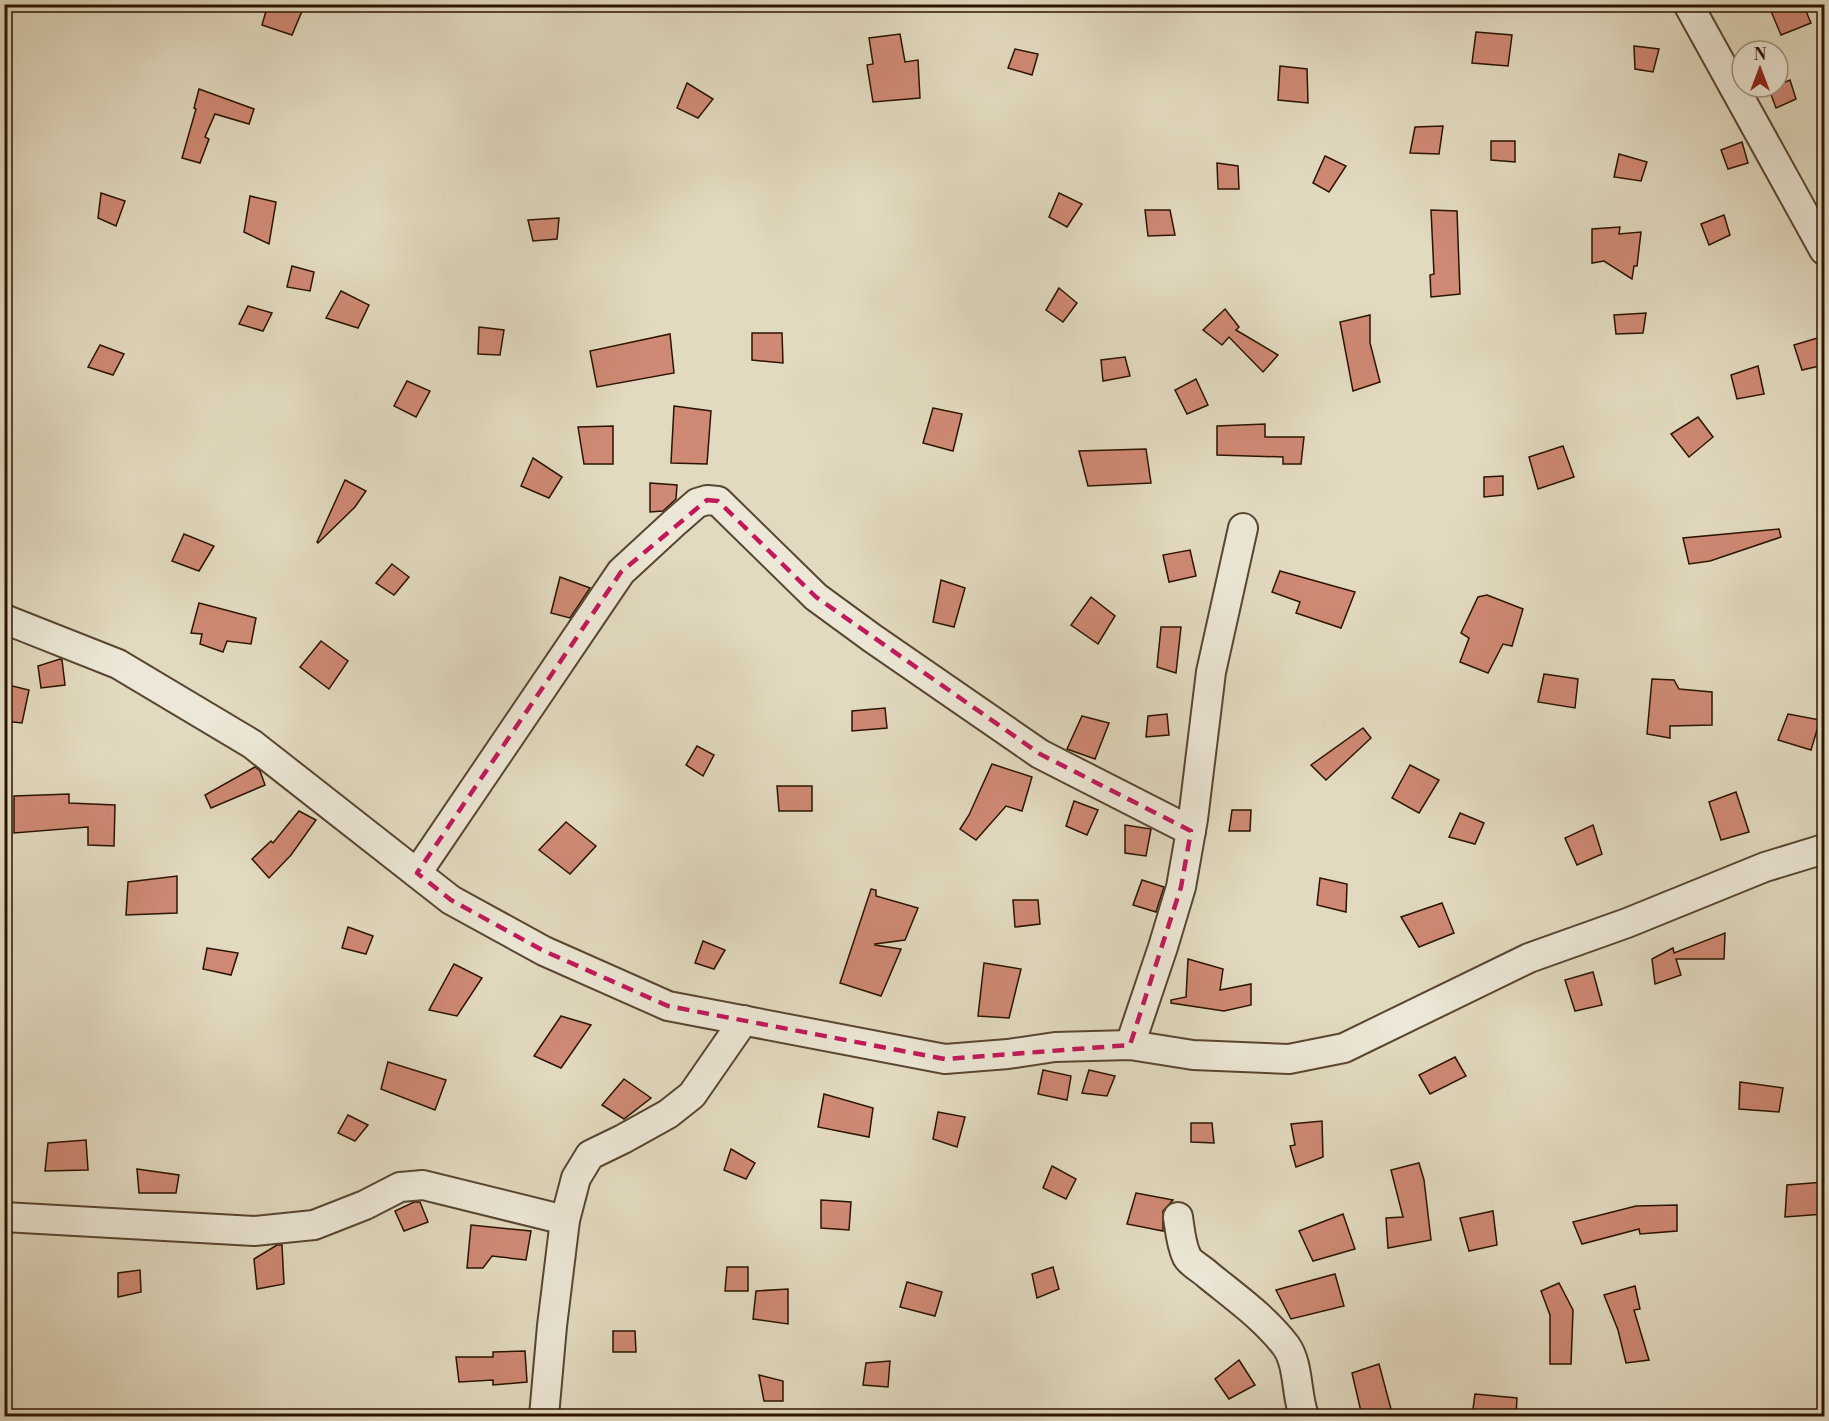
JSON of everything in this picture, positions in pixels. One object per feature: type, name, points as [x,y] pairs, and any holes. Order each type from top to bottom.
[{"type":"street","points":[[1688,4],[1824,250]]},
{"type":"street","points":[[417,873],[621,572],[698,503],[707,500],[718,501],[816,597],[872,639],[1040,754],[1191,831]]},
{"type":"street","points":[[1130,1045],[1181,887],[1191,831],[1211,672],[1243,528]]},
{"type":"street","points":[[4,619],[118,664],[252,744],[451,900],[554,955],[668,1006],[945,1059],[1008,1054],[1055,1047],[1130,1045],[1193,1055],[1289,1059],[1344,1048],[1529,958],[1627,923],[1765,867],[1824,849]]},
{"type":"street","points":[[544,1416],[565,1220],[576,1178],[590,1155],[668,1114],[692,1095],[744,1020]]},
{"type":"street","points":[[4,1217],[254,1232],[314,1226],[365,1205],[400,1187],[423,1185],[565,1220]]},
{"type":"street","points":[[1178,1217],[1183,1247],[1188,1260],[1266,1324],[1288,1348],[1296,1371],[1299,1404],[1304,1416]]},
{"type":"highlighted area","points":[[707,500],[718,501],[816,597],[1040,754],[1191,831],[1181,887],[1130,1045],[945,1059],[668,1006],[544,951],[451,900],[417,873],[621,572]]},
{"type":"building","points":[[268,4],[305,4],[292,35],[262,25]]},
{"type":"building","points":[[1768,4],[1803,4],[1811,23],[1781,35]]},
{"type":"building","points":[[1476,32],[1512,35],[1508,66],[1472,63]]},
{"type":"building","points":[[900,34],[905,62],[918,60],[920,98],[873,102],[867,65],[873,64],[869,38]]},
{"type":"building","points":[[1634,46],[1659,49],[1653,72],[1635,69]]},
{"type":"building","points":[[1015,49],[1038,54],[1032,75],[1008,68]]},
{"type":"building","points":[[1280,66],[1307,69],[1308,103],[1278,100]]},
{"type":"building","points":[[1790,80],[1796,99],[1776,108],[1773,99],[1790,99]]},
{"type":"building","points":[[687,83],[713,99],[698,118],[677,108]]},
{"type":"building","points":[[199,89],[254,109],[249,124],[215,114],[205,137],[209,139],[200,163],[182,158],[196,109],[194,108]]},
{"type":"building","points":[[1443,126],[1439,154],[1410,153],[1415,127]]},
{"type":"building","points":[[1491,141],[1515,141],[1515,162],[1491,160]]},
{"type":"building","points":[[1742,142],[1748,163],[1728,169],[1721,150]]},
{"type":"building","points":[[1619,154],[1647,162],[1641,181],[1614,177]]},
{"type":"building","points":[[1325,156],[1346,166],[1329,192],[1313,183]]},
{"type":"building","points":[[1217,163],[1238,166],[1239,189],[1218,189]]},
{"type":"building","points":[[101,193],[125,201],[116,226],[98,218]]},
{"type":"building","points":[[1059,193],[1082,204],[1067,227],[1049,217]]},
{"type":"building","points":[[250,196],[276,202],[269,244],[244,232]]},
{"type":"building","points":[[1145,210],[1170,210],[1175,235],[1148,236]]},
{"type":"building","points":[[1431,210],[1457,211],[1460,294],[1431,297],[1430,275],[1434,274]]},
{"type":"building","points":[[1724,215],[1730,235],[1709,245],[1701,224]]},
{"type":"building","points":[[559,218],[557,239],[533,241],[528,220]]},
{"type":"building","points":[[1620,227],[1619,234],[1641,232],[1637,266],[1634,266],[1632,279],[1604,261],[1592,263],[1592,229]]},
{"type":"building","points":[[292,266],[314,272],[310,291],[287,287]]},
{"type":"building","points":[[1059,288],[1077,303],[1063,322],[1046,310]]},
{"type":"building","points":[[341,291],[369,305],[358,328],[326,318]]},
{"type":"building","points":[[248,306],[272,313],[263,331],[239,324]]},
{"type":"building","points":[[1225,309],[1239,327],[1236,330],[1278,355],[1263,372],[1229,337],[1222,345],[1203,330]]},
{"type":"building","points":[[1646,313],[1643,333],[1616,334],[1614,315]]},
{"type":"building","points":[[1370,315],[1370,343],[1380,382],[1353,391],[1340,322]]},
{"type":"building","points":[[479,327],[504,330],[500,355],[478,354]]},
{"type":"building","points":[[752,333],[782,333],[783,363],[752,360]]},
{"type":"building","points":[[670,334],[674,373],[597,387],[590,351]]},
{"type":"building","points":[[1824,336],[1824,365],[1802,370],[1794,345]]},
{"type":"building","points":[[100,345],[124,354],[113,375],[88,367]]},
{"type":"building","points":[[1125,357],[1130,376],[1103,381],[1101,360]]},
{"type":"building","points":[[1758,366],[1764,394],[1737,399],[1731,375]]},
{"type":"building","points":[[1196,379],[1208,405],[1187,414],[1175,390]]},
{"type":"building","points":[[407,381],[430,391],[416,417],[394,406]]},
{"type":"building","points":[[674,406],[711,411],[707,464],[671,463]]},
{"type":"building","points":[[933,408],[962,414],[953,451],[923,443]]},
{"type":"building","points":[[1698,417],[1713,437],[1689,457],[1671,434]]},
{"type":"building","points":[[1265,424],[1265,437],[1304,437],[1301,464],[1283,464],[1283,457],[1217,455],[1217,426]]},
{"type":"building","points":[[613,426],[613,464],[584,464],[578,427]]},
{"type":"building","points":[[1563,446],[1574,477],[1538,489],[1529,457]]},
{"type":"building","points":[[1146,449],[1151,483],[1088,486],[1079,451]]},
{"type":"building","points":[[533,458],[562,477],[549,498],[521,486]]},
{"type":"building","points":[[1503,476],[1503,495],[1484,497],[1484,477]]},
{"type":"building","points":[[345,480],[366,491],[355,507],[318,543],[317,542]]},
{"type":"building","points":[[650,483],[677,485],[676,499],[663,511],[650,512]]},
{"type":"building","points":[[1779,529],[1781,537],[1710,561],[1689,564],[1683,538]]},
{"type":"building","points":[[184,534],[214,546],[199,571],[172,561]]},
{"type":"building","points":[[1190,550],[1196,576],[1169,582],[1163,555]]},
{"type":"building","points":[[392,564],[409,577],[394,595],[376,583]]},
{"type":"building","points":[[1280,571],[1355,592],[1341,628],[1296,613],[1300,602],[1272,592]]},
{"type":"building","points":[[560,577],[590,588],[570,618],[551,613]]},
{"type":"building","points":[[941,580],[965,588],[954,627],[933,622]]},
{"type":"building","points":[[1487,595],[1523,609],[1512,646],[1503,644],[1488,673],[1460,662],[1469,638],[1461,633],[1478,597]]},
{"type":"building","points":[[1091,597],[1115,616],[1098,644],[1071,625]]},
{"type":"building","points":[[199,603],[256,618],[251,644],[227,641],[223,652],[200,644],[202,634],[191,633]]},
{"type":"building","points":[[1161,627],[1181,627],[1176,673],[1157,667]]},
{"type":"building","points":[[321,641],[348,661],[329,689],[300,667]]},
{"type":"building","points":[[60,659],[65,685],[41,688],[38,666]]},
{"type":"building","points":[[1544,674],[1578,679],[1575,708],[1538,702]]},
{"type":"building","points":[[1652,679],[1674,680],[1679,689],[1712,692],[1712,725],[1670,726],[1670,738],[1647,734]]},
{"type":"building","points":[[4,684],[29,690],[22,723],[4,721]]},
{"type":"building","points":[[885,708],[887,728],[852,731],[852,711]]},
{"type":"building","points":[[1167,714],[1169,735],[1146,737],[1148,716]]},
{"type":"building","points":[[1788,714],[1820,720],[1811,750],[1778,740]]},
{"type":"building","points":[[1082,716],[1109,723],[1095,759],[1067,749]]},
{"type":"building","points":[[1363,728],[1371,738],[1326,780],[1311,765]]},
{"type":"building","points":[[697,746],[714,755],[703,776],[686,765]]},
{"type":"building","points":[[992,764],[1032,777],[1022,811],[1006,806],[976,840],[960,829],[969,815]]},
{"type":"building","points":[[1410,765],[1439,780],[1419,813],[1392,798]]},
{"type":"building","points":[[255,767],[260,771],[265,785],[211,808],[205,795]]},
{"type":"building","points":[[777,786],[812,786],[812,811],[779,811]]},
{"type":"building","points":[[1736,792],[1749,832],[1721,840],[1709,802]]},
{"type":"building","points":[[69,794],[69,803],[115,805],[114,846],[88,845],[88,827],[14,833],[14,796]]},
{"type":"building","points":[[1074,801],[1098,810],[1087,835],[1066,826]]},
{"type":"building","points":[[1232,810],[1251,810],[1250,831],[1229,831]]},
{"type":"building","points":[[299,811],[316,820],[291,855],[269,878],[252,859],[271,841],[273,843]]},
{"type":"building","points":[[1460,813],[1484,823],[1475,844],[1449,837]]},
{"type":"building","points":[[566,822],[596,846],[570,874],[539,850]]},
{"type":"building","points":[[1125,825],[1151,829],[1146,856],[1125,853]]},
{"type":"building","points":[[1593,825],[1602,854],[1577,865],[1565,838]]},
{"type":"building","points":[[177,876],[177,913],[126,915],[128,882]]},
{"type":"building","points":[[1320,878],[1347,884],[1346,912],[1317,905]]},
{"type":"building","points":[[1142,880],[1164,887],[1156,912],[1133,905]]},
{"type":"building","points":[[871,889],[876,890],[876,896],[918,908],[905,940],[875,944],[901,949],[881,996],[840,983]]},
{"type":"building","points":[[1013,900],[1038,900],[1040,924],[1015,927]]},
{"type":"building","points":[[1442,903],[1454,933],[1419,947],[1401,917]]},
{"type":"building","points":[[348,927],[373,936],[366,954],[342,948]]},
{"type":"building","points":[[1725,933],[1724,959],[1676,959],[1681,975],[1655,984],[1652,959],[1673,948],[1674,953]]},
{"type":"building","points":[[703,941],[725,950],[714,969],[695,963]]},
{"type":"building","points":[[207,948],[238,953],[231,975],[203,969]]},
{"type":"building","points":[[1188,959],[1223,969],[1220,990],[1251,984],[1251,1005],[1224,1011],[1171,1003],[1171,1000],[1186,997]]},
{"type":"building","points":[[984,963],[1021,969],[1009,1018],[978,1016]]},
{"type":"building","points":[[454,964],[482,978],[457,1016],[429,1010]]},
{"type":"building","points":[[1593,972],[1602,1005],[1575,1011],[1565,980]]},
{"type":"building","points":[[561,1016],[591,1025],[561,1068],[534,1056]]},
{"type":"building","points":[[1455,1057],[1466,1076],[1430,1094],[1419,1075]]},
{"type":"building","points":[[388,1062],[446,1080],[435,1110],[381,1089]]},
{"type":"building","points":[[1043,1070],[1071,1076],[1067,1100],[1038,1094]]},
{"type":"building","points":[[1089,1070],[1115,1076],[1107,1096],[1082,1093]]},
{"type":"building","points":[[624,1079],[651,1098],[624,1119],[602,1105]]},
{"type":"building","points":[[1740,1082],[1783,1088],[1779,1112],[1739,1109]]},
{"type":"building","points":[[824,1094],[873,1108],[869,1137],[818,1127]]},
{"type":"building","points":[[938,1112],[965,1117],[957,1147],[933,1139]]},
{"type":"building","points":[[348,1115],[368,1125],[355,1141],[338,1133]]},
{"type":"building","points":[[1322,1121],[1323,1157],[1296,1167],[1290,1146],[1295,1145],[1291,1124]]},
{"type":"building","points":[[1191,1123],[1212,1123],[1214,1143],[1191,1142]]},
{"type":"building","points":[[86,1140],[88,1170],[45,1171],[48,1143]]},
{"type":"building","points":[[731,1149],[755,1163],[746,1179],[724,1170]]},
{"type":"building","points":[[1419,1163],[1424,1180],[1431,1240],[1388,1248],[1386,1218],[1403,1217],[1391,1170]]},
{"type":"building","points":[[1052,1166],[1076,1179],[1066,1199],[1043,1188]]},
{"type":"building","points":[[137,1169],[179,1175],[176,1193],[139,1193]]},
{"type":"building","points":[[1824,1182],[1824,1214],[1785,1217],[1787,1185]]},
{"type":"building","points":[[1136,1193],[1173,1200],[1163,1211],[1163,1231],[1127,1224]]},
{"type":"building","points":[[821,1200],[851,1202],[849,1230],[821,1228]]},
{"type":"building","points":[[414,1202],[420,1202],[428,1222],[404,1231],[395,1211]]},
{"type":"building","points":[[1677,1205],[1677,1231],[1640,1234],[1639,1229],[1582,1244],[1573,1222],[1636,1206]]},
{"type":"building","points":[[1493,1211],[1497,1245],[1469,1251],[1460,1218]]},
{"type":"building","points":[[1343,1214],[1355,1249],[1313,1261],[1299,1231]]},
{"type":"building","points":[[471,1225],[531,1231],[526,1260],[492,1256],[483,1268],[467,1268]]},
{"type":"building","points":[[277,1245],[282,1245],[284,1284],[257,1289],[254,1259]]},
{"type":"building","points":[[727,1267],[748,1267],[748,1291],[725,1291]]},
{"type":"building","points":[[1053,1267],[1059,1289],[1037,1298],[1032,1274]]},
{"type":"building","points":[[140,1270],[141,1292],[118,1297],[118,1273]]},
{"type":"building","points":[[1335,1274],[1344,1306],[1291,1319],[1276,1290]]},
{"type":"building","points":[[907,1282],[942,1292],[935,1316],[900,1307]]},
{"type":"building","points":[[1559,1283],[1573,1310],[1571,1364],[1550,1364],[1550,1315],[1541,1291]]},
{"type":"building","points":[[1635,1286],[1640,1309],[1634,1310],[1649,1360],[1626,1363],[1618,1330],[1604,1295]]},
{"type":"building","points":[[788,1289],[788,1324],[753,1319],[756,1291]]},
{"type":"building","points":[[613,1331],[635,1331],[636,1352],[613,1352]]},
{"type":"building","points":[[525,1351],[527,1382],[493,1385],[493,1380],[459,1382],[456,1357],[493,1357],[493,1352]]},
{"type":"building","points":[[1239,1360],[1255,1385],[1229,1399],[1215,1379]]},
{"type":"building","points":[[890,1361],[888,1387],[863,1385],[866,1363]]},
{"type":"building","points":[[1379,1364],[1391,1409],[1362,1416],[1352,1373]]},
{"type":"building","points":[[759,1375],[783,1381],[783,1401],[764,1401]]},
{"type":"building","points":[[1475,1394],[1517,1398],[1516,1416],[1472,1416]]}]
